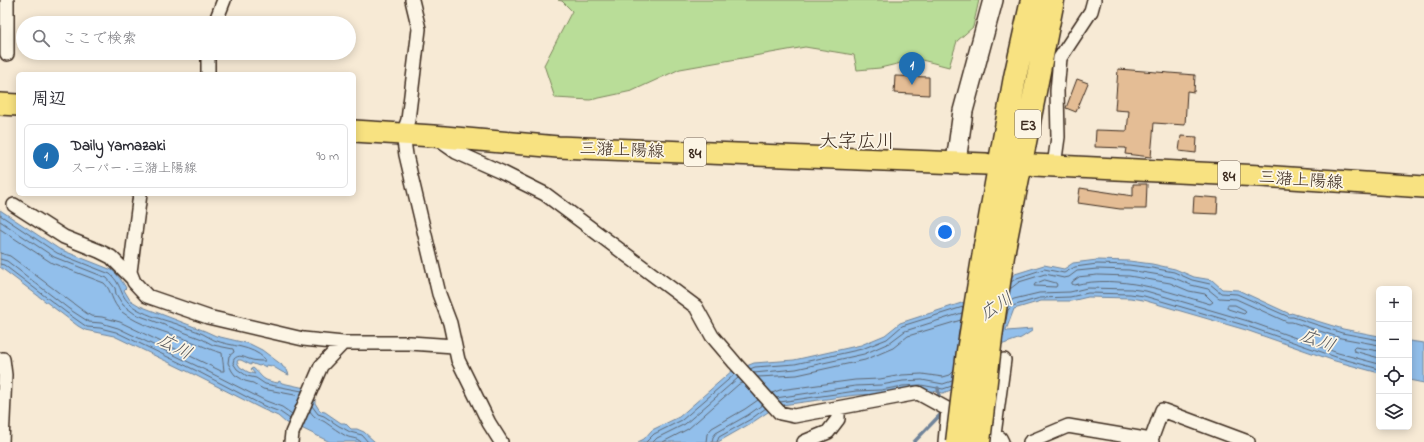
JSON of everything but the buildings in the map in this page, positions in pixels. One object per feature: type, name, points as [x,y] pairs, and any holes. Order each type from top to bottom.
[{"type":"highway","name":"E3","points":[[992,440],[991,337],[995,247],[1015,77],[1032,0]]},
{"type":"highway","name":"E3","points":[[957,442],[968,350],[995,247],[1052,0]]},
{"type":"main road","points":[[0,104],[16,105]]},
{"type":"main road","name":"三潴上陽線","points":[[356,131],[558,146],[986,164]]},
{"type":"main road","name":"三潴上陽線","points":[[1034,165],[1261,176],[1424,187]]},
{"type":"street","points":[[7,0],[7,54]]},
{"type":"street","points":[[218,16],[224,0]]},
{"type":"street","points":[[412,0],[419,29],[408,120],[403,134],[406,155],[438,294],[450,323],[458,360],[489,422],[501,442]]},
{"type":"street","points":[[956,162],[963,111],[993,0]]},
{"type":"street","points":[[1054,166],[1058,138],[1056,91],[1060,58],[1091,11],[1094,0]]},
{"type":"street","points":[[208,60],[208,72]]},
{"type":"street","points":[[433,136],[456,152],[545,194],[696,307],[712,336],[780,413],[794,416],[918,393],[948,410],[992,440],[1004,360]]},
{"type":"street","points":[[140,196],[130,272],[134,282],[147,296],[208,316],[302,339],[343,343],[410,343],[454,346]]},
{"type":"street","points":[[14,205],[64,237],[111,257],[132,278]]},
{"type":"street","points":[[291,442],[292,433],[321,366],[343,343]]},
{"type":"street","points":[[2,442],[5,375],[3,359]]},
{"type":"street","points":[[804,442],[828,432],[838,419],[838,408]]},
{"type":"street","points":[[945,442],[948,410]]},
{"type":"street","points":[[1030,442],[1068,426],[1152,441],[1162,410],[1248,442]]},
{"type":"green space","points":[[558,0],[979,0],[973,27],[957,41],[949,67],[918,59],[880,68],[857,70],[854,55],[805,47],[680,69],[632,91],[590,100],[555,98],[544,65],[572,11],[562,1]]},
{"type":"water","name":"広川","points":[[0,210],[59,249],[112,270],[126,288],[124,290],[130,300],[140,306],[216,336],[250,344],[262,350],[282,365],[287,370],[289,375],[272,366],[259,366],[251,363],[251,365],[238,360],[237,362],[240,367],[255,374],[251,369],[253,368],[268,381],[278,383],[279,381],[305,388],[315,399],[315,403],[320,411],[325,412],[341,423],[345,423],[351,429],[357,429],[364,432],[375,442],[330,442],[293,424],[286,423],[278,416],[114,336],[85,330],[78,326],[0,267]]},
{"type":"water","name":"広川","points":[[1097,260],[1129,261],[1175,269],[1194,277],[1212,280],[1222,289],[1238,290],[1290,314],[1291,313],[1343,329],[1376,335],[1376,372],[1335,361],[1246,330],[1143,300],[1130,298],[1088,297],[1071,301],[1041,301],[1014,309],[1006,330],[1032,329],[1032,331],[1021,338],[995,347],[959,387],[943,393],[921,389],[882,394],[856,395],[782,405],[718,442],[638,442],[644,439],[652,430],[679,417],[733,370],[754,363],[794,360],[861,345],[885,335],[900,323],[983,296],[1015,274],[1044,265],[1064,269],[1073,263]]},
{"type":"water","points":[[1412,341],[1424,343],[1424,383],[1412,381]]},
{"type":"waterway","points":[[938,388],[940,402]]},
{"type":"waterway","points":[[914,442],[941,414],[941,410]]},
{"type":"place","name":"Daily Yamazaki","points":[[912,85]]},
{"type":"district","name":"大字広川","points":[[857,140]]}]
